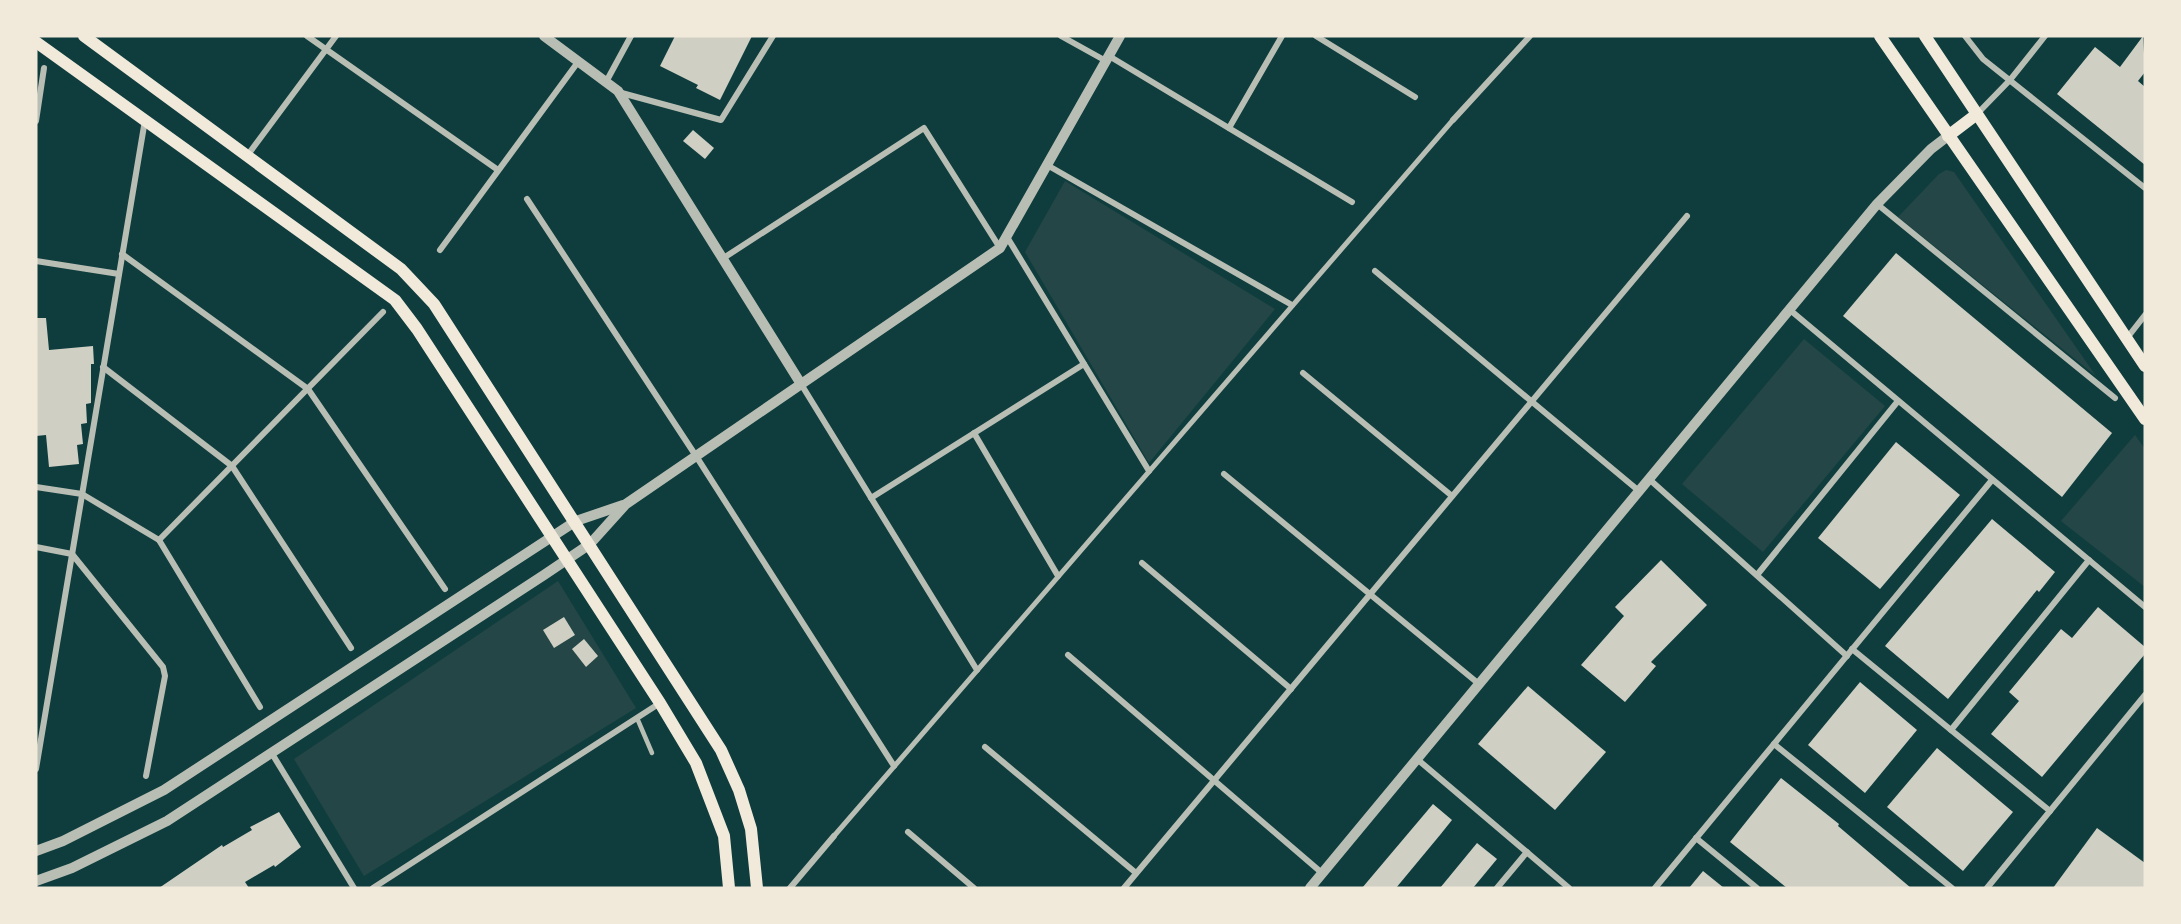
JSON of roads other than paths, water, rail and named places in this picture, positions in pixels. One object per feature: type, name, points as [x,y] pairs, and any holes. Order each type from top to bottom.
[{"type":"main road","points":[[84,36],[416,282],[462,343],[721,750],[740,790],[751,829],[757,888]]},
{"type":"main road","points":[[1880,36],[2145,418]]},
{"type":"main road","points":[[1925,36],[2145,366]]},
{"type":"main road","points":[[36,42],[394,300],[417,329],[660,703],[696,763],[724,836],[729,888]]},
{"type":"main road","points":[[1948,136],[1977,114]]},
{"type":"street","points":[[307,36],[498,170]]},
{"type":"street","points":[[247,156],[336,36]]},
{"type":"street","points":[[544,36],[618,92],[977,670]]},
{"type":"street","points":[[606,82],[631,36]]},
{"type":"street","points":[[618,92],[722,120],[773,36]]},
{"type":"street","points":[[1062,36],[1229,128],[1352,202]]},
{"type":"street","points":[[36,881],[72,868],[160,824],[567,560],[590,544],[626,504],[1000,248],[1120,36]]},
{"type":"street","points":[[1229,128],[1282,36]]},
{"type":"street","points":[[1316,36],[1415,97]]},
{"type":"street","points":[[790,888],[1292,305],[1453,120],[1530,36]]},
{"type":"street","points":[[1965,36],[1983,60],[2145,189]]},
{"type":"street","points":[[1977,114],[2010,80],[2046,36]]},
{"type":"street","points":[[440,250],[578,62]]},
{"type":"street","points":[[36,121],[44,68]]},
{"type":"street","points":[[36,769],[145,120]]},
{"type":"street","points":[[722,259],[924,128],[1000,248]]},
{"type":"street","points":[[1310,888],[1877,204],[1931,149],[1948,136]]},
{"type":"street","points":[[1047,165],[1292,305]]},
{"type":"street","points":[[527,199],[696,456],[894,766]]},
{"type":"street","points":[[1877,204],[2115,398]]},
{"type":"street","points":[[1124,888],[1687,216]]},
{"type":"street","points":[[1006,237],[1149,471]]},
{"type":"street","points":[[122,254],[308,389],[445,589]]},
{"type":"street","points":[[36,261],[119,274]]},
{"type":"street","points":[[1376,271],[1639,491]]},
{"type":"street","points":[[1790,310],[2145,607]]},
{"type":"street","points":[[159,540],[383,312]]},
{"type":"street","points":[[2126,339],[2145,315]]},
{"type":"street","points":[[871,498],[1084,364]]},
{"type":"street","points":[[103,367],[232,466],[351,648]]},
{"type":"street","points":[[1303,373],[1452,496]]},
{"type":"street","points":[[1757,575],[1899,401]]},
{"type":"street","points":[[974,433],[1058,576]]},
{"type":"street","points":[[1224,474],[1479,684]]},
{"type":"street","points":[[1649,479],[1847,656]]},
{"type":"street","points":[[1655,888],[1992,480]]},
{"type":"street","points":[[36,487],[82,494],[159,540],[260,707]]},
{"type":"street","points":[[36,851],[63,841],[164,790],[576,521],[626,504]]},
{"type":"street","points":[[36,547],[72,554],[163,667],[165,676],[146,776]]},
{"type":"street","points":[[1951,730],[2089,560]]},
{"type":"street","points":[[1142,563],[1291,689]]},
{"type":"street","points":[[1852,649],[2050,811]]},
{"type":"street","points":[[1068,654],[1322,873]]},
{"type":"street","points":[[1987,888],[2145,695]]},
{"type":"street","points":[[373,888],[660,703]]},
{"type":"street","points":[[1774,744],[1952,888]]},
{"type":"street","points":[[984,747],[1136,873]]},
{"type":"street","points":[[271,752],[354,888]]},
{"type":"street","points":[[1417,759],[1569,888]]},
{"type":"street","points":[[908,832],[974,888]]},
{"type":"street","points":[[1696,838],[1757,888]]},
{"type":"street","points":[[1497,888],[1527,852]]},
{"type":"lane","points":[[637,718],[652,753]]}]
